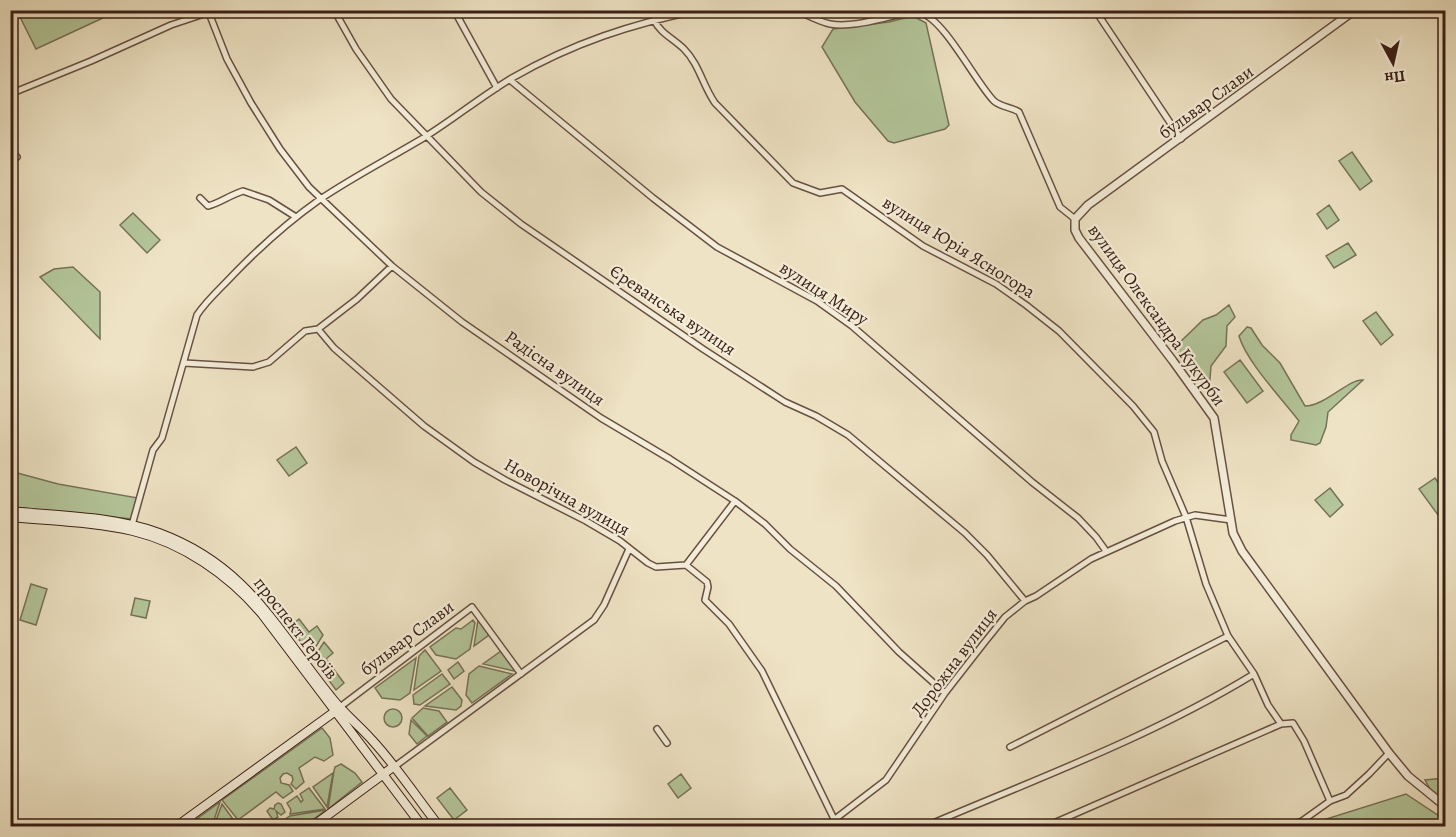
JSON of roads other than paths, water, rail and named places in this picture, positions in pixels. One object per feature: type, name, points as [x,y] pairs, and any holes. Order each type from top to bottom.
[{"type":"main road","name":"проспект Героїв","points":[[10,511],[132,525],[160,533],[201,552],[236,578],[268,611],[337,709],[372,740],[439,826]]},
{"type":"main road","name":"проспект Героїв","points":[[10,517],[131,530],[150,536],[210,566],[246,595],[273,628],[337,709],[422,826]]},
{"type":"main road","name":"бульвар Слави","points":[[177,826],[337,709]]},
{"type":"main road","points":[[313,826],[393,767]]},
{"type":"street","points":[[10,94],[171,25],[216,10]]},
{"type":"street","name":"Єреванська вулиця","points":[[334,10],[356,49],[391,99],[481,192],[521,224],[635,304],[785,402],[816,416],[848,435],[965,533],[987,555],[1025,602]]},
{"type":"street","points":[[454,10],[497,88]]},
{"type":"street","points":[[132,525],[153,450],[162,438],[193,325],[202,307],[284,225],[321,199],[426,136],[497,88],[567,50],[608,32],[700,10]]},
{"type":"street","name":"вулиця Олександра Кукурби","points":[[796,10],[830,24],[868,22],[908,13],[927,16],[969,64],[992,98],[997,103],[1012,107],[1019,112],[1060,207],[1075,219],[1075,230],[1079,238],[1214,418],[1235,540],[1389,753],[1408,776],[1446,807]]},
{"type":"street","points":[[1095,10],[1181,139]]},
{"type":"street","name":"бульвар Слави","points":[[1075,219],[1088,206],[1355,10]]},
{"type":"street","name":"Радісна вулиця","points":[[209,13],[227,59],[280,149],[309,187],[392,266],[462,322],[601,418],[735,501],[765,524],[790,549],[836,586],[899,652],[945,693]]},
{"type":"street","name":"вулиця Юрія Ясногора","points":[[654,20],[657,28],[692,58],[706,91],[715,103],[793,183],[820,193],[842,189],[923,246],[996,284],[1059,331],[1126,399],[1154,432],[1162,461],[1186,517],[1206,584],[1228,636],[1254,674],[1268,705],[1281,724],[1293,723],[1304,741],[1330,801]]},
{"type":"street","name":"вулиця Миру","points":[[510,80],[653,198],[717,246],[817,301],[852,326],[1032,482],[1078,518],[1106,551]]},
{"type":"street","points":[[10,152],[17,157]]},
{"type":"street","points":[[200,198],[207,206],[218,204],[243,190],[269,200],[296,217]]},
{"type":"street","points":[[184,363],[253,367],[269,362],[305,331],[318,329],[357,299],[392,266]]},
{"type":"street","name":"Новорічна вулиця","points":[[318,329],[350,362],[441,439],[505,480],[586,521],[656,567],[686,566]]},
{"type":"street","points":[[735,501],[686,566],[707,582],[705,600],[729,624],[762,671],[835,821]]},
{"type":"street","name":"Дорожна вулиця","points":[[826,826],[886,780],[945,693],[1005,617],[1106,551],[1186,517],[1195,515],[1231,520]]},
{"type":"street","points":[[393,767],[594,620],[604,605],[629,549]]},
{"type":"street","name":"бульвар Слави","points":[[337,709],[472,607],[521,674]]},
{"type":"street","points":[[1010,747],[1228,636]]},
{"type":"street","points":[[926,826],[1131,738],[1212,700],[1254,674]]},
{"type":"street","points":[[1047,826],[1281,724]]},
{"type":"street","points":[[657,729],[667,743]]},
{"type":"street","points":[[1290,826],[1302,821],[1330,801],[1346,795],[1389,753]]}]
